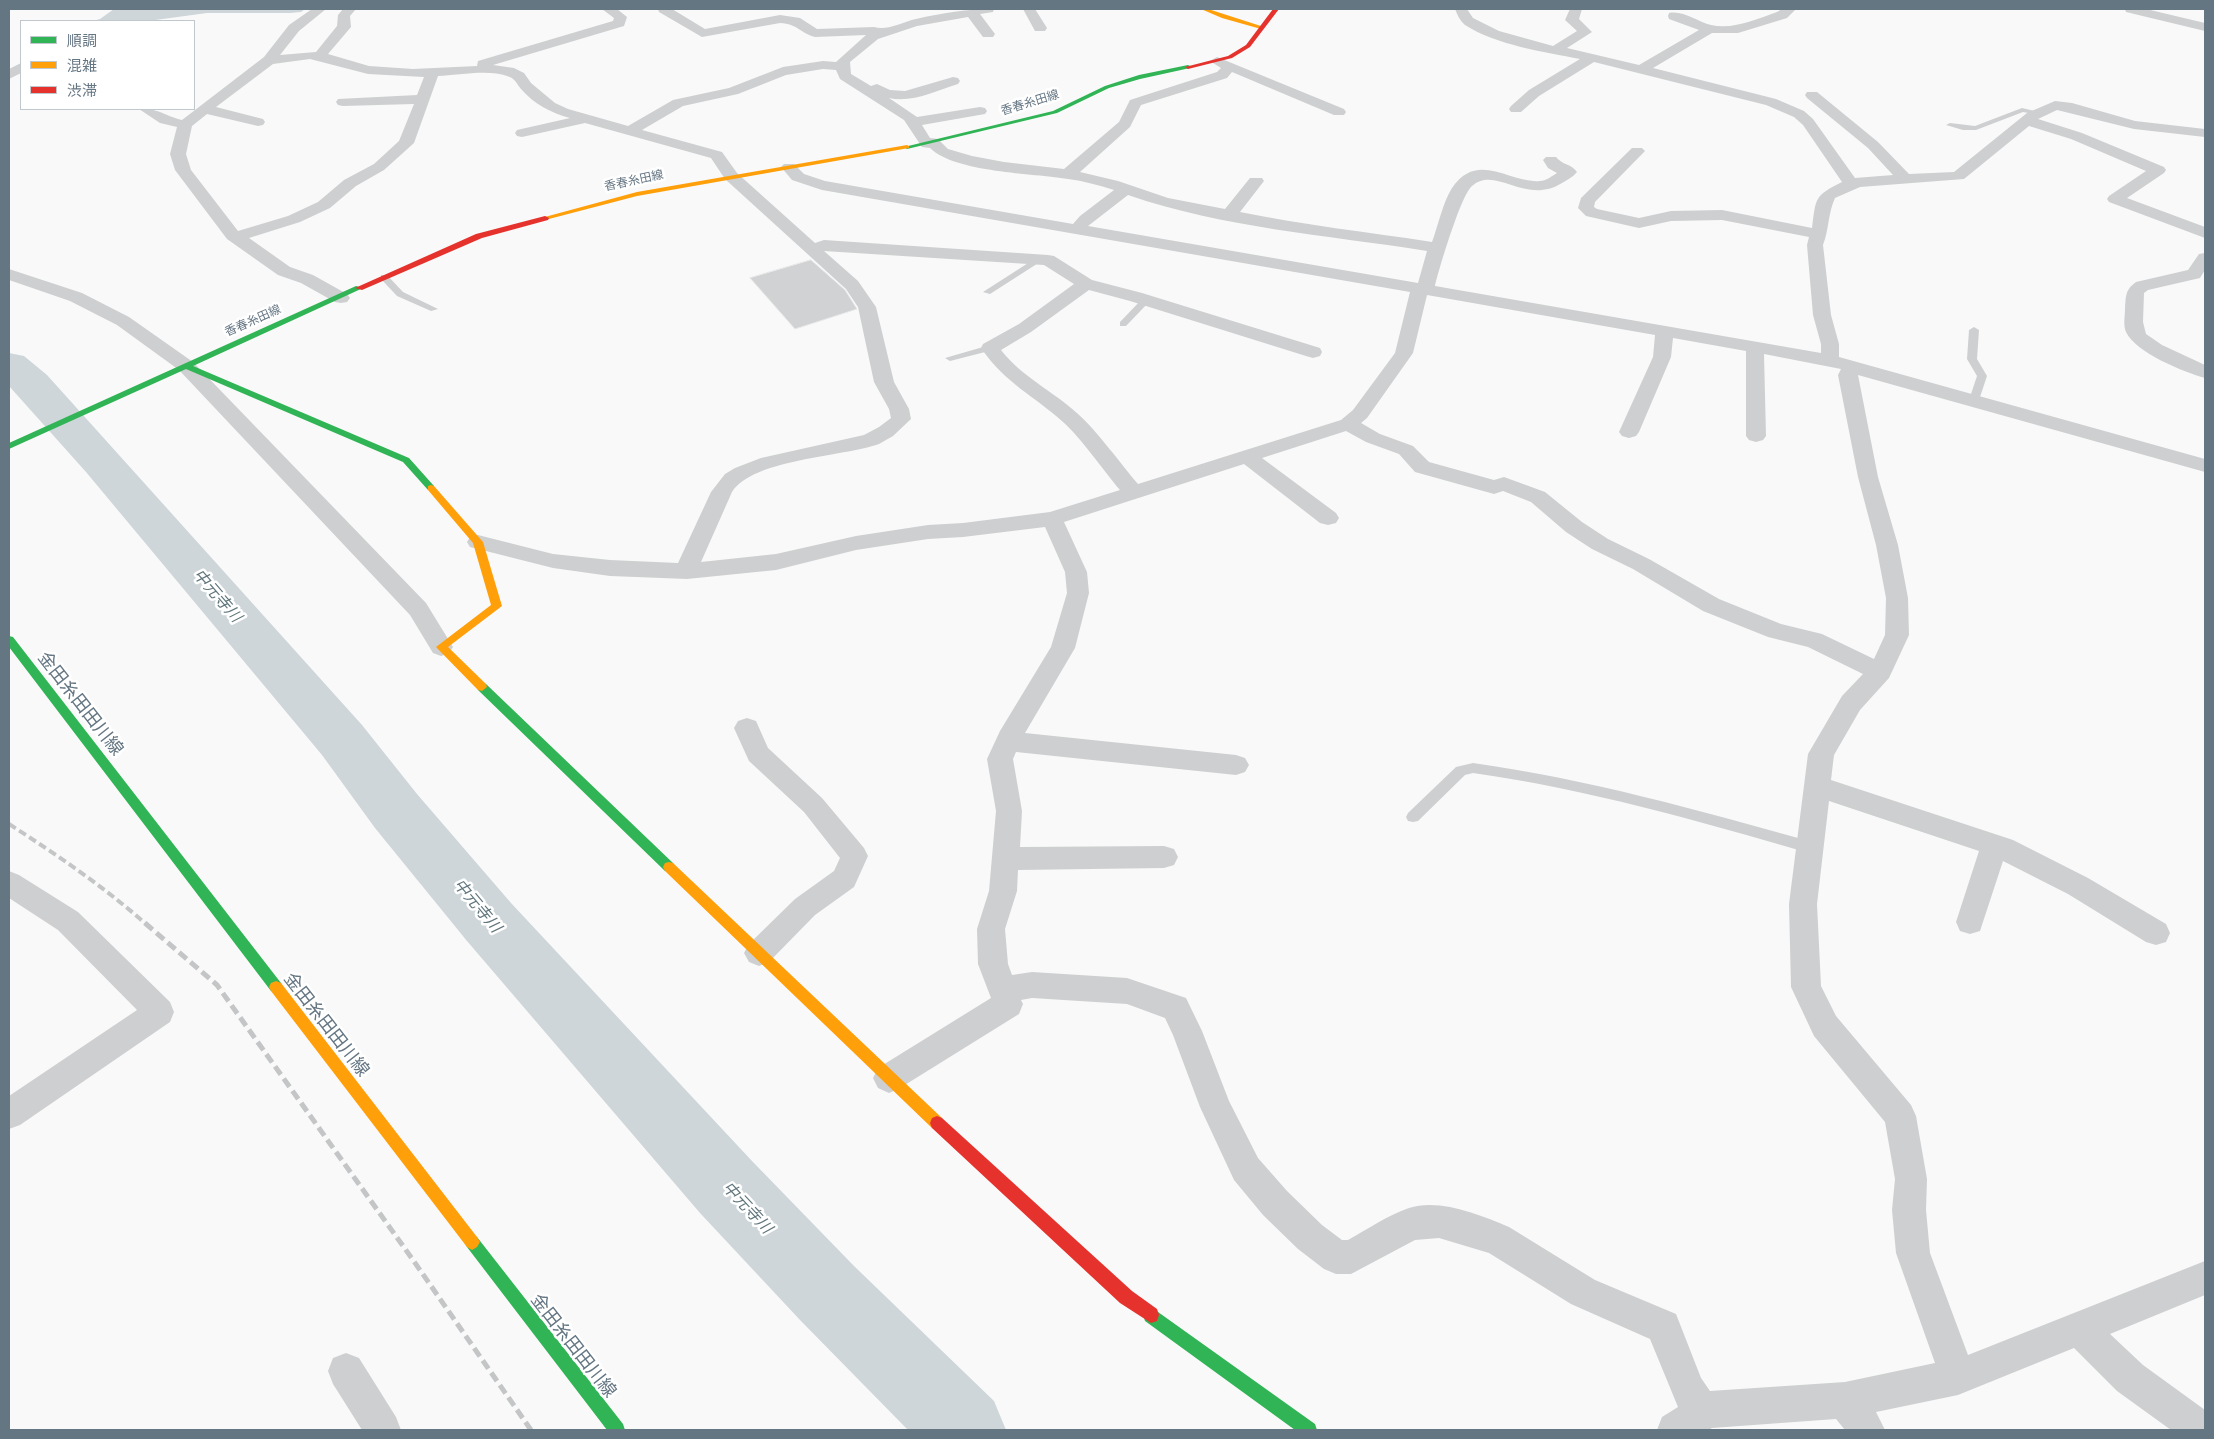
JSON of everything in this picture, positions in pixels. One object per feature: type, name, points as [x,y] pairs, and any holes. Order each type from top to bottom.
[{"type":"main road","points":[[1204,9],[1224,17],[1262,27]]},
{"type":"main road","name":"香春糸田線","points":[[9,446],[479,236],[628,196],[731,176],[789,168],[930,143],[1055,112],[1107,87],[1140,78],[1223,64],[1230,57],[1248,46],[1276,9]]},
{"type":"main road","points":[[186,366],[406,460],[478,542],[497,606],[441,647],[889,1078],[1126,1297],[1309,1430]]},
{"type":"main road","name":"金田糸田田川線","points":[[9,640],[617,1430]]},
{"type":"street","points":[[477,70],[484,63],[500,57],[619,23],[621,17],[608,9]]},
{"type":"street","points":[[664,9],[702,33],[761,21],[784,20],[800,22],[806,30],[815,33],[874,31],[882,33]]},
{"type":"street","points":[[988,9],[915,23],[873,36],[843,61],[842,66],[845,76],[900,109],[917,126],[920,136],[943,152],[969,160],[1004,167],[1068,174],[1125,189],[1164,202],[1292,228],[1364,236],[1437,248]]},
{"type":"street","points":[[1029,9],[1040,28]]},
{"type":"street","points":[[1461,9],[1468,21],[1479,28],[1542,48],[1592,57],[1771,102],[1799,114],[1808,122],[1851,184]]},
{"type":"street","points":[[1557,50],[1585,32],[1572,20],[1576,9]]},
{"type":"street","points":[[1755,9],[1772,18]]},
{"type":"street","points":[[1674,16],[1710,29],[1733,30],[1782,15],[1790,9]]},
{"type":"street","points":[[2131,9],[2205,27]]},
{"type":"street","points":[[320,56],[344,27],[347,12],[330,16],[317,11],[294,28],[269,60],[186,125],[178,154],[183,170],[201,195],[236,236],[284,270],[308,279],[341,298]]},
{"type":"street","points":[[972,13],[988,34]]},
{"type":"street","points":[[1641,69],[1710,29]]},
{"type":"street","points":[[269,60],[289,56],[320,56],[368,70],[432,73],[477,70],[509,71],[519,76],[526,86],[550,106],[717,155],[731,176],[852,285],[867,307],[884,382],[899,409],[901,419],[887,433],[870,441],[770,463],[747,470],[732,479],[720,493],[717,505],[690,557],[687,570]]},
{"type":"street","points":[[1516,109],[1534,93],[1592,57]]},
{"type":"street","points":[[1068,174],[1125,124],[1135,103],[1222,76],[1223,64],[1339,112]]},
{"type":"street","points":[[631,130],[678,103],[733,91],[784,71],[823,65],[842,66]]},
{"type":"street","points":[[9,75],[20,67]]},
{"type":"street","points":[[236,236],[294,219],[324,205],[350,183],[379,167],[406,143],[432,73]]},
{"type":"street","points":[[866,90],[877,87],[894,95],[904,96],[953,80]]},
{"type":"street","points":[[1812,95],[1873,145],[1905,179]]},
{"type":"street","points":[[343,102],[423,99]]},
{"type":"street","points":[[1830,360],[1830,344],[1822,315],[1815,245],[1820,234],[1823,206],[1828,195],[1851,184],[1958,176],[2032,117],[2055,105],[2067,106],[2134,125],[2205,133]]},
{"type":"street","points":[[204,109],[258,122]]},
{"type":"street","points":[[148,110],[165,120],[186,125]]},
{"type":"street","points":[[914,122],[980,110]]},
{"type":"street","points":[[522,133],[574,122],[586,117]]},
{"type":"street","points":[[2032,117],[2070,132],[2128,160],[2158,170],[2115,199],[2205,233]]},
{"type":"street","points":[[1637,151],[1587,201],[1586,208],[1592,213],[1639,223],[1671,216],[1722,215],[1820,234]]},
{"type":"street","points":[[478,542],[553,561],[610,568],[687,570],[776,562],[856,543],[928,532],[963,530],[1052,519],[1348,424],[1360,414],[1404,353],[1422,289],[1459,190],[1466,182],[1478,176],[1491,174],[1528,186],[1546,186],[1569,172],[1553,165],[1551,160]]},
{"type":"street","points":[[789,168],[798,177],[822,185],[1830,360],[2205,466]]},
{"type":"street","points":[[1229,215],[1256,181]]},
{"type":"street","points":[[1039,260],[1052,243],[1125,189]]},
{"type":"street","points":[[812,249],[824,245],[1048,260],[1086,284],[1146,300],[1313,352]]},
{"type":"street","points":[[2205,258],[2194,274],[2142,286],[2135,291],[2135,331],[2142,340],[2166,354],[2205,372]]},
{"type":"street","points":[[9,274],[76,296],[123,321],[186,366],[418,609],[441,647]]},
{"type":"street","points":[[1086,284],[1025,328],[990,348],[1002,364],[1027,386],[1071,418],[1085,432],[1134,493]]},
{"type":"street","points":[[1629,432],[1662,357],[1666,331]]},
{"type":"street","points":[[1754,347],[1756,436]]},
{"type":"street","points":[[1853,365],[1848,375],[1868,477],[1887,545],[1897,598],[1897,636],[1880,672],[1851,703],[1821,754],[1802,904],[1806,987],[1825,1026],[1900,1116],[1911,1179],[1909,1210],[1913,1253],[1958,1377]]},
{"type":"street","points":[[1348,424],[1373,438],[1406,450],[1422,466],[1494,488],[1504,484],[1538,497],[1574,527],[1600,544],[1641,564],[1711,605],[1776,631],[1814,640],[1880,672]]},
{"type":"street","points":[[1246,456],[1328,518]]},
{"type":"street","points":[[889,1078],[1008,1004],[993,964],[991,929],[1003,891],[1009,811],[1000,759],[1008,741],[1062,648],[1078,593],[1076,572],[1052,519]]},
{"type":"street","points":[[747,728],[758,754],[813,805],[854,856],[844,879],[805,907],[759,953]]},
{"type":"street","points":[[1008,741],[1236,765]]},
{"type":"street","points":[[1817,786],[1848,798],[1995,845],[2078,886],[2156,933]]},
{"type":"street","points":[[1970,922],[1995,845]]},
{"type":"street","points":[[1005,860],[1164,857]]},
{"type":"street","points":[[9,883],[68,921],[160,1012],[9,1114]]},
{"type":"street","points":[[1002,990],[1032,985],[1127,991],[1175,1008],[1188,1030],[1216,1107],[1246,1169],[1275,1203],[1310,1237],[1336,1257],[1351,1257],[1411,1224],[1439,1221],[1497,1239],[1583,1292],[1663,1327],[1688,1390],[1688,1422]]},
{"type":"street","points":[[1688,1422],[1707,1410],[1845,1400],[1958,1377],[2080,1330],[2205,1278]]},
{"type":"street","points":[[2080,1330],[2130,1378],[2202,1430]]},
{"type":"street","points":[[346,1371],[383,1430]]},
{"type":"street","points":[[1845,1400],[1867,1430]]},
{"type":"lane","points":[[1950,125],[1976,128],[2022,110],[2032,117]]},
{"type":"lane","points":[[987,292],[1039,260]]},
{"type":"lane","points":[[384,277],[400,294],[434,309]]},
{"type":"lane","points":[[1123,324],[1146,300]]},
{"type":"lane","points":[[1974,330],[1972,359],[1982,376],[1974,400]]},
{"type":"lane","points":[[950,358],[990,348]]},
{"type":"lane","points":[[1413,817],[1461,771],[1474,768],[1531,776],[1672,810],[1810,848]]},
{"type":"shaded area","points":[[114,9],[305,9],[301,12],[290,13],[207,13],[155,20],[96,20]]},
{"type":"building","points":[[811,260],[845,290],[857,309],[795,329],[750,278]]},
{"type":"waterway","name":"中元寺川","points":[[9,365],[32,384],[102,462],[342,740],[396,811],[489,922],[726,1187],[827,1293],[965,1430]]},
{"type":"railway","points":[[9,824],[79,871],[146,924]]},
{"type":"railway","points":[[145,923],[217,985],[413,1260],[531,1430]]},
{"type":"traffic: fast","points":[[907,147],[1055,112],[1107,87],[1139,77],[1188,67]]},
{"type":"traffic: fast","points":[[9,446],[359,288]]},
{"type":"traffic: fast","points":[[186,366],[406,460],[431,488]]},
{"type":"traffic: fast","points":[[9,640],[276,987]]},
{"type":"traffic: fast","points":[[482,687],[669,867]]},
{"type":"traffic: fast","points":[[472,1242],[617,1430]]},
{"type":"traffic: fast","points":[[1151,1315],[1309,1430]]},
{"type":"traffic: slow","points":[[1204,9],[1224,17],[1261,27]]},
{"type":"traffic: slow","points":[[545,218],[637,194],[907,147]]},
{"type":"traffic: slow","points":[[431,488],[478,542],[497,606],[441,647],[482,687]]},
{"type":"traffic: slow","points":[[669,867],[937,1123]]},
{"type":"traffic: slow","points":[[276,987],[472,1242]]},
{"type":"traffic: jam","points":[[1188,67],[1230,57],[1248,46],[1276,9]]},
{"type":"traffic: jam","points":[[359,288],[479,236],[545,218]]},
{"type":"traffic: jam","points":[[937,1123],[1126,1297],[1151,1315]]}]
